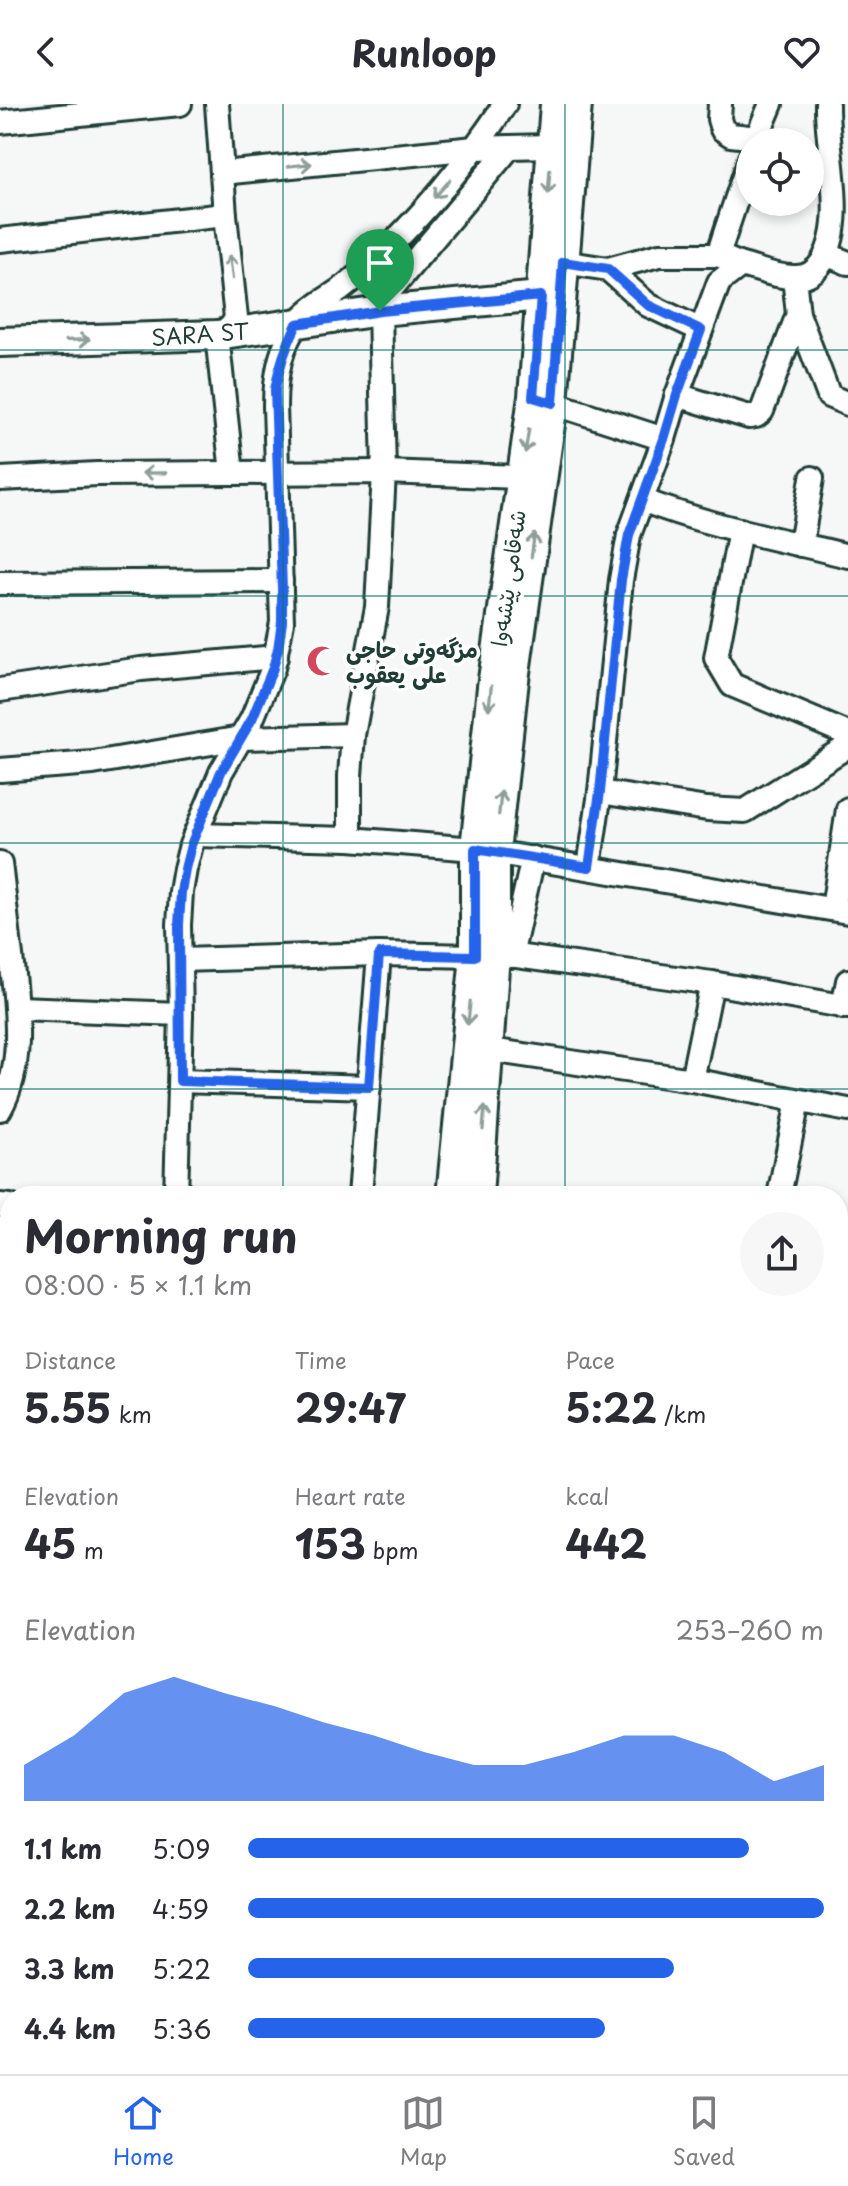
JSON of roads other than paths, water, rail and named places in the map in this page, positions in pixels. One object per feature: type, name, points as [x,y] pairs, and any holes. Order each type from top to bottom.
[{"type":"main road","name":"شەقامی پێشەوا","points":[[479,1186],[494,955],[485,850],[492,687],[521,477],[543,400],[541,296],[555,104]]},
{"type":"main road","name":"شەقامی پێشەوا","points":[[485,850],[514,680],[543,400],[563,262],[577,104]]},
{"type":"main road","name":"SARA ST","points":[[0,342],[217,335],[380,311],[541,296]]},
{"type":"main road","name":"شەقامی پێشەوا","points":[[453,1186],[494,955]]},
{"type":"street","points":[[0,122],[45,110],[180,104]]},
{"type":"street","points":[[217,104],[236,318],[231,327],[217,335],[232,473]]},
{"type":"street","points":[[176,1186],[181,892],[185,869],[195,835],[221,772],[252,719],[276,657],[282,622],[275,390],[279,364],[297,324],[390,246],[442,191],[505,104]]},
{"type":"street","points":[[720,104],[722,129],[736,137]]},
{"type":"street","points":[[761,128],[771,104]]},
{"type":"street","points":[[563,262],[608,269],[659,255],[718,255],[741,265],[794,277],[808,274],[838,259],[835,236],[843,183],[827,127],[827,104]]},
{"type":"street","points":[[222,173],[475,148],[551,146]]},
{"type":"street","points":[[350,839],[353,735],[377,607],[384,472],[380,311],[388,293],[510,147]]},
{"type":"street","points":[[718,255],[736,200]]},
{"type":"street","points":[[0,240],[225,215]]},
{"type":"street","points":[[589,867],[600,792],[621,580],[629,535],[719,282],[741,265]]},
{"type":"street","points":[[608,269],[648,305],[701,330]]},
{"type":"street","points":[[794,277],[798,314],[829,396],[848,404]]},
{"type":"street","points":[[677,395],[749,417],[756,416],[762,411],[798,314]]},
{"type":"street","points":[[543,400],[664,439]]},
{"type":"street","points":[[0,479],[97,474],[384,472],[521,477]]},
{"type":"street","points":[[801,545],[812,478]]},
{"type":"street","points":[[642,500],[670,511],[848,556]]},
{"type":"street","points":[[740,530],[716,658],[732,685],[848,734]]},
{"type":"street","points":[[0,583],[281,581]]},
{"type":"street","points":[[0,690],[141,669],[276,657]]},
{"type":"street","points":[[0,770],[93,763],[241,738],[353,735]]},
{"type":"street","points":[[600,792],[707,809],[745,811],[848,746]]},
{"type":"street","points":[[195,835],[350,839],[485,850],[840,910],[848,809]]},
{"type":"street","points":[[494,955],[533,858]]},
{"type":"street","points":[[0,864],[16,1053],[10,1083],[0,1109]]},
{"type":"street","points":[[180,960],[379,954],[494,955],[712,983],[846,1007],[848,981]]},
{"type":"street","points":[[361,1186],[379,954]]},
{"type":"street","points":[[692,1080],[712,983]]},
{"type":"street","points":[[11,1020],[181,1014]]},
{"type":"street","points":[[490,1050],[692,1080],[848,1110]]},
{"type":"street","points":[[180,1081],[369,1087]]},
{"type":"street","points":[[781,1186],[798,1101]]},
{"type":"place","name":"مزگەوتی حاجی علی یعقوب","points":[[322,661]]}]
